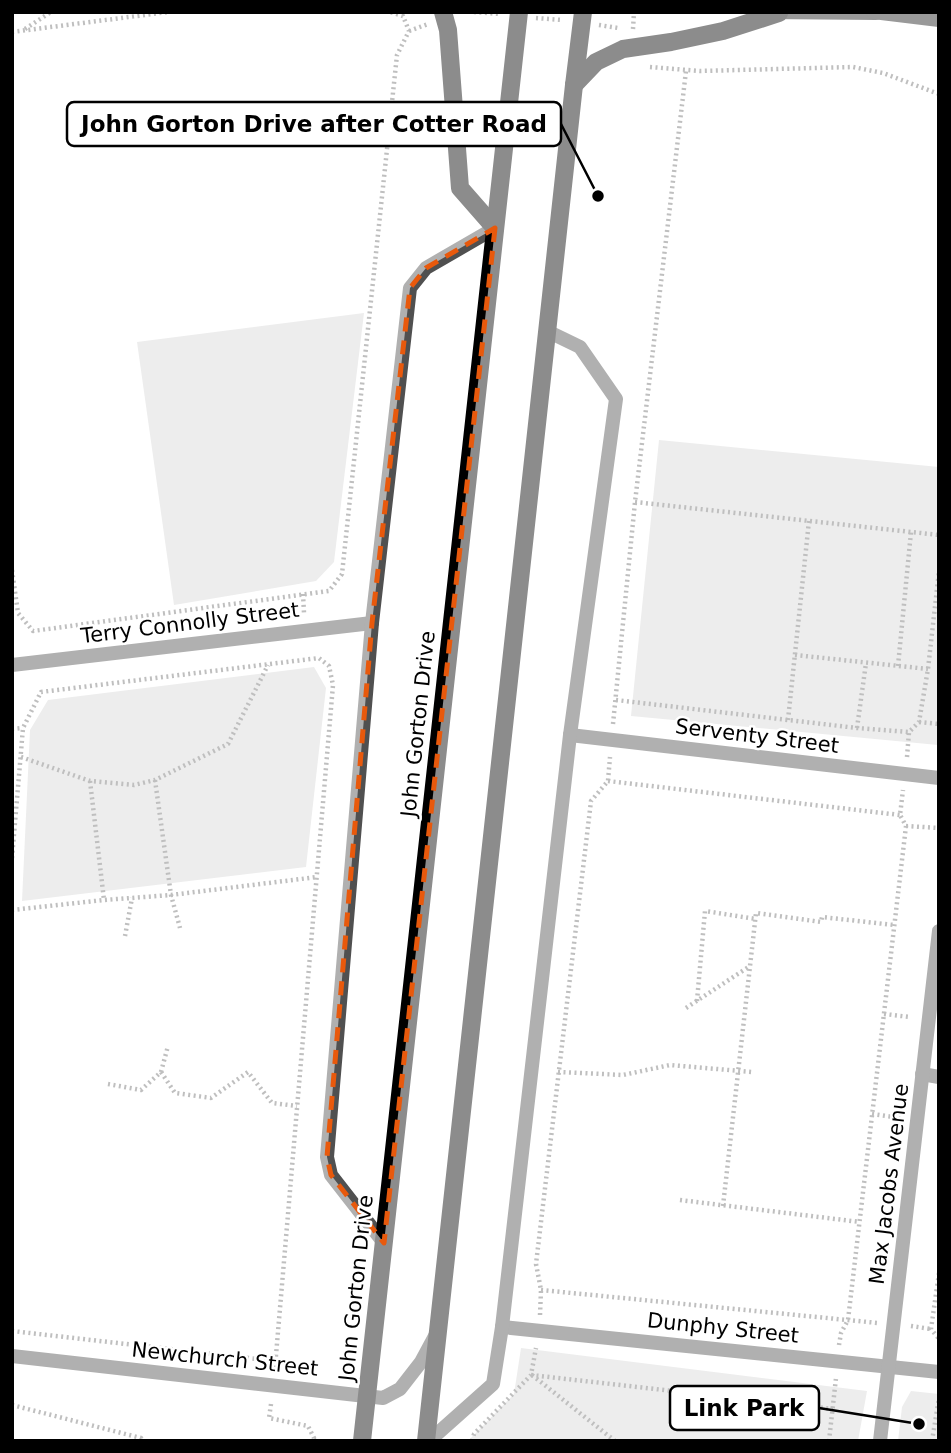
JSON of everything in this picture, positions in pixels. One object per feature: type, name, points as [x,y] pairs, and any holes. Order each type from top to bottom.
[{"type":"main road","points":[[443,12],[448,30],[460,188],[495,228]]},
{"type":"main road","points":[[574,85],[596,62],[622,49],[723,31],[773,13],[875,13],[939,20]]},
{"type":"main road","name":"John Gorton Drive","points":[[362,1441],[519,14]]},
{"type":"main road","points":[[428,1441],[583,17]]},
{"type":"street","points":[[384,1243],[331,1175],[327,1157],[372,623],[410,288],[426,268],[495,228]]},
{"type":"street","points":[[428,1441],[493,1384],[502,1326],[570,735],[616,399],[580,347],[547,331]]},
{"type":"street","name":"Terry Connolly Street","points":[[12,665],[372,623]]},
{"type":"street","name":"Serventy Street","points":[[570,735],[939,778]]},
{"type":"street","name":"Max Jacobs Avenue","points":[[880,1441],[939,931]]},
{"type":"street","points":[[922,1074],[939,1077]]},
{"type":"street","name":"Dunphy Street","points":[[502,1326],[939,1372]]},
{"type":"street","name":"Newchurch Street","points":[[12,1356],[383,1398],[400,1389],[421,1362],[439,1328]]},
{"type":"path","points":[[22,31],[51,12]]},
{"type":"path","points":[[12,32],[168,12]]},
{"type":"path","points":[[12,570],[15,614],[33,631],[329,591],[342,574],[397,55],[409,31],[403,16],[390,12]]},
{"type":"path","points":[[474,12],[583,17],[620,28]]},
{"type":"path","points":[[633,30],[634,12]]},
{"type":"path","points":[[642,66],[686,71],[853,67],[883,73],[939,94]]},
{"type":"path","points":[[611,740],[635,502],[686,71]]},
{"type":"path","points":[[635,502],[939,535]]},
{"type":"path","points":[[788,720],[809,521]]},
{"type":"path","points":[[898,666],[911,532]]},
{"type":"path","points":[[616,700],[909,732],[919,722],[939,571]]},
{"type":"path","points":[[795,655],[928,669]]},
{"type":"path","points":[[12,858],[23,728],[41,692],[319,657],[329,666],[333,685],[269,1418],[308,1426],[313,1441]]},
{"type":"path","points":[[857,728],[866,663]]},
{"type":"path","points":[[21,757],[90,781],[134,785],[155,780],[228,744],[268,665]]},
{"type":"path","points":[[919,722],[939,724]]},
{"type":"path","points":[[12,729],[23,728]]},
{"type":"path","points":[[155,780],[171,895],[180,928]]},
{"type":"path","points":[[90,781],[104,900]]},
{"type":"path","points":[[830,1441],[841,1333],[848,1320],[906,826],[901,815],[607,781],[591,801],[536,1264],[541,1290],[848,1320]]},
{"type":"path","points":[[906,826],[939,828]]},
{"type":"path","points":[[12,910],[171,895],[317,877]]},
{"type":"path","points":[[125,936],[132,898]]},
{"type":"path","points":[[697,1001],[705,911],[755,919]]},
{"type":"path","points":[[723,1206],[756,913],[821,922],[822,917],[894,925]]},
{"type":"path","points":[[686,1008],[750,965]]},
{"type":"path","points":[[108,1084],[141,1090],[161,1072],[168,1046]]},
{"type":"path","points":[[558,1072],[623,1075],[670,1065],[752,1072]]},
{"type":"path","points":[[161,1072],[175,1093],[211,1098],[248,1072],[272,1103],[297,1107]]},
{"type":"path","points":[[680,1200],[860,1222]]},
{"type":"path","points":[[939,1273],[931,1329],[939,1339]]},
{"type":"path","points":[[12,1331],[275,1361]]},
{"type":"path","points":[[531,1374],[833,1409]]},
{"type":"path","points":[[472,1441],[474,1434],[531,1374]]},
{"type":"path","points":[[531,1374],[615,1441]]},
{"type":"path","points":[[932,1441],[939,1398]]},
{"type":"path","points":[[12,1405],[141,1439]]},
{"type":"highlighted area","points":[[495,228],[384,1243],[331,1175],[327,1157],[372,623],[410,288],[426,268]]},
{"type":"shaded area","points":[[364,313],[334,562],[316,581],[174,605],[137,342]]},
{"type":"shaded area","points":[[659,440],[939,467],[938,745],[631,716]]},
{"type":"shaded area","points":[[314,667],[326,688],[306,867],[22,901],[30,730],[48,700]]},
{"type":"shaded area","points":[[521,1348],[867,1391],[858,1441],[468,1441],[514,1394]]},
{"type":"shaded area","points":[[911,1391],[939,1394],[939,1441],[898,1441],[902,1407]]},
{"type":"place","name":"John Gorton Drive after Cotter Road","points":[[598,196]]},
{"type":"place","name":"Link Park","points":[[919,1424]]}]
